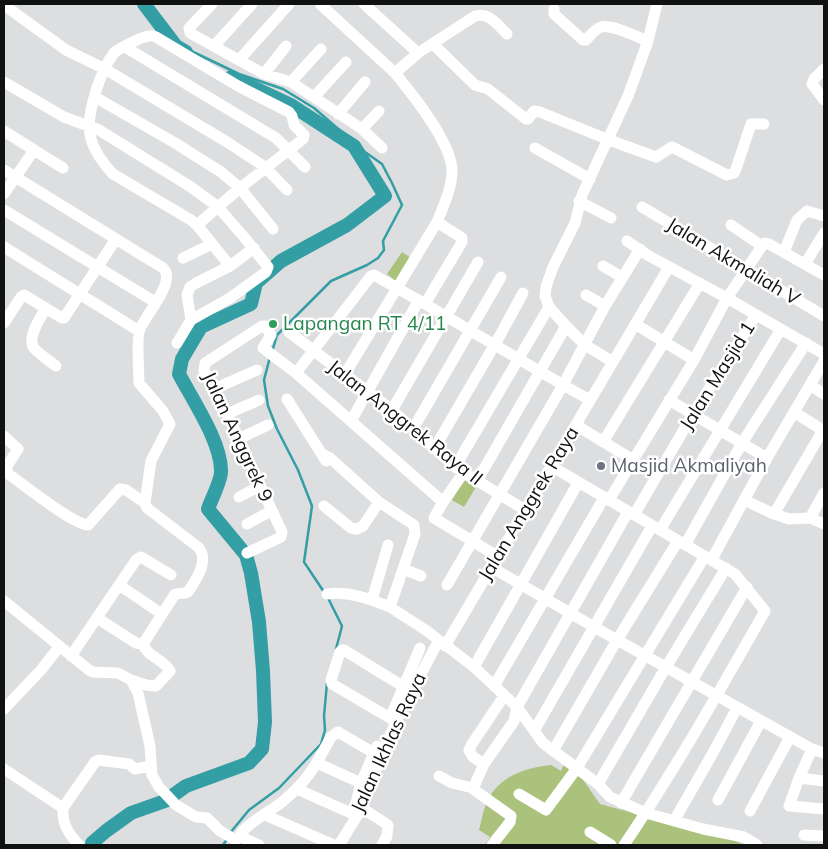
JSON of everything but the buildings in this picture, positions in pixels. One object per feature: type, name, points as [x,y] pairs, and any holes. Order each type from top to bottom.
[{"type":"street","points":[[214,46],[252,4]]},
{"type":"street","points":[[239,60],[289,4]]},
{"type":"street","points":[[320,4],[395,74],[440,135],[450,161],[451,175],[448,196],[437,222],[345,374]]},
{"type":"street","points":[[364,4],[418,53]]},
{"type":"street","points":[[613,362],[585,345],[549,307],[545,296],[546,287],[553,267],[574,223],[579,201],[628,96],[648,42],[657,4]]},
{"type":"street","points":[[4,5],[66,50],[105,69],[211,132],[265,167],[287,190]]},
{"type":"street","points":[[204,6],[188,31],[264,74],[291,82],[362,129],[382,148]]},
{"type":"street","points":[[554,9],[554,14],[583,40],[586,40],[599,28],[604,27],[614,28],[648,42]]},
{"type":"street","points":[[395,74],[418,53],[471,18],[480,15],[493,20],[507,34]]},
{"type":"street","points":[[197,225],[265,167],[303,139],[304,135],[294,125],[289,112],[238,86],[156,37],[146,36],[114,54],[105,69],[94,97],[89,125],[93,145],[113,174],[197,225],[230,266]]},
{"type":"street","points":[[433,44],[475,84],[488,89],[526,120],[536,110],[656,157],[672,147],[727,175],[736,169],[751,124],[764,124]]},
{"type":"street","points":[[264,74],[286,46]]},
{"type":"street","points":[[125,47],[276,138],[305,167]]},
{"type":"street","points":[[291,82],[321,49]]},
{"type":"street","points":[[314,97],[346,62]]},
{"type":"street","points":[[824,69],[812,81],[812,84],[824,100]]},
{"type":"street","points":[[4,82],[64,117],[89,125],[218,206],[268,267],[266,272],[230,298],[191,320],[177,343]]},
{"type":"street","points":[[338,114],[365,82]]},
{"type":"street","points":[[94,97],[175,143],[221,172],[240,188],[273,228]]},
{"type":"street","points":[[362,129],[379,111]]},
{"type":"street","points":[[4,131],[63,168]]},
{"type":"street","points":[[535,148],[590,179]]},
{"type":"street","points":[[4,194],[34,150]]},
{"type":"street","points":[[4,170],[166,271],[166,284],[139,330],[139,383],[163,410],[170,424],[151,461],[145,503]]},
{"type":"street","points":[[579,201],[611,218]]},
{"type":"street","name":"Jalan Akmaliah V","points":[[642,207],[824,316]]},
{"type":"street","points":[[4,210],[155,302]]},
{"type":"street","points":[[784,252],[797,220],[807,212],[824,216]]},
{"type":"street","points":[[351,421],[422,302],[462,242],[462,238],[437,222]]},
{"type":"street","points":[[731,225],[762,246]]},
{"type":"street","points":[[805,264],[824,233]]},
{"type":"street","points":[[4,323],[21,296],[24,295],[64,318],[116,239]]},
{"type":"street","points":[[627,241],[669,267],[824,354]]},
{"type":"street","points":[[494,686],[607,499],[670,400],[727,298],[762,246],[766,243],[769,244],[824,275]]},
{"type":"street","points":[[184,258],[212,244]]},
{"type":"street","points":[[4,247],[139,330]]},
{"type":"street","points":[[191,320],[187,295],[190,287],[230,266],[254,248]]},
{"type":"street","points":[[447,586],[563,385],[605,306],[640,249]]},
{"type":"street","points":[[392,410],[478,262]]},
{"type":"street","points":[[603,266],[622,278]]},
{"type":"street","name":"Jalan Anggrek Raya","points":[[442,643],[498,556],[669,267]]},
{"type":"street","points":[[443,502],[296,373],[371,276],[377,276],[397,287],[590,400]]},
{"type":"street","points":[[413,429],[501,277]]},
{"type":"street","points":[[603,442],[700,283]]},
{"type":"street","points":[[434,449],[495,345],[523,292]]},
{"type":"street","points":[[586,295],[605,306]]},
{"type":"street","points":[[498,556],[434,518],[518,358],[549,307]]},
{"type":"street","points":[[46,308],[33,335],[32,344],[34,348],[56,366]]},
{"type":"street","name":"Jalan Masjid 1","points":[[473,788],[484,764],[514,721],[517,708],[570,614],[756,315]]},
{"type":"street","points":[[636,324],[694,360]]},
{"type":"street","name":"Jalan Anggrek 9","points":[[247,553],[281,537],[282,532],[204,371],[205,363],[262,326],[265,326],[271,333],[268,351],[296,373]]},
{"type":"street","points":[[477,481],[566,326]]},
{"type":"street","points":[[534,731],[594,627],[781,329]]},
{"type":"street","name":"Jalan Anggrek Raya II","points":[[289,332],[392,410],[459,470],[525,510]]},
{"type":"street","points":[[553,751],[617,640],[682,543],[742,443],[806,344]]},
{"type":"street","points":[[519,794],[546,810],[577,768],[644,655],[744,500],[824,361]]},
{"type":"street","points":[[214,389],[257,370]]},
{"type":"street","points":[[810,385],[824,394]]},
{"type":"street","points":[[287,399],[324,455],[330,458],[379,502],[414,525],[415,534],[390,607]]},
{"type":"street","points":[[226,414],[259,400]]},
{"type":"street","points":[[670,400],[767,458]]},
{"type":"street","points":[[774,514],[824,430],[794,412]]},
{"type":"street","points":[[238,439],[268,425]]},
{"type":"street","points":[[576,426],[633,460]]},
{"type":"street","points":[[4,436],[18,449],[7,466],[8,473],[69,517],[88,525],[120,490],[126,490],[145,503],[147,508],[202,551],[203,557],[198,575],[188,592],[185,594],[175,594],[143,644]]},
{"type":"street","points":[[551,466],[735,574],[765,611],[716,696],[624,845]]},
{"type":"street","points":[[474,667],[578,483]]},
{"type":"street","points":[[239,497],[260,486]]},
{"type":"street","points":[[810,518],[824,493]]},
{"type":"street","points":[[744,500],[790,519],[810,518],[824,524]]},
{"type":"street","points":[[324,506],[351,528],[357,530],[363,526],[379,502]]},
{"type":"street","points":[[247,524],[271,511]]},
{"type":"street","points":[[372,600],[388,545]]},
{"type":"street","points":[[71,656],[136,560],[141,557],[171,575]]},
{"type":"street","points":[[491,567],[737,708],[812,749],[824,753]]},
{"type":"street","points":[[598,784],[726,568]]},
{"type":"street","points":[[403,569],[421,576]]},
{"type":"street","points":[[120,585],[156,610]]},
{"type":"street","points":[[621,803],[746,587]]},
{"type":"street","points":[[327,594],[350,595],[372,600],[390,607],[442,643],[474,667],[517,708],[543,743],[621,803],[674,821],[744,837],[755,845]]},
{"type":"street","points":[[6,607],[93,672],[118,673],[131,680],[156,686],[170,671],[167,666],[145,650],[143,644]]},
{"type":"street","points":[[97,618],[136,643],[143,644]]},
{"type":"street","name":"Jalan Ikhlas Raya","points":[[339,845],[356,814],[397,719],[442,643]]},
{"type":"street","points":[[4,709],[41,670],[59,647]]},
{"type":"street","points":[[356,814],[362,783],[420,648]]},
{"type":"street","points":[[390,718],[332,684],[331,680],[341,650],[344,650],[404,687]]},
{"type":"street","points":[[131,680],[138,693],[150,746],[152,775],[162,791],[176,805],[196,817],[206,818],[220,831],[236,840],[259,845]]},
{"type":"street","points":[[484,764],[473,757],[469,750],[504,696]]},
{"type":"street","points":[[674,821],[737,708]]},
{"type":"street","points":[[718,800],[761,721]]},
{"type":"street","points":[[236,840],[245,828],[265,815],[297,789],[312,772],[331,737],[338,732],[374,753]]},
{"type":"street","points":[[750,811],[790,737]]},
{"type":"street","points":[[812,749],[798,778],[789,806],[824,809]]},
{"type":"street","points":[[79,845],[65,827],[62,817],[63,808],[95,762],[99,760],[129,764],[135,769],[151,766]]},
{"type":"street","points":[[317,763],[362,783]]},
{"type":"street","points":[[4,769],[63,808]]},
{"type":"street","points":[[439,776],[452,783],[473,788],[511,816],[510,822],[492,845]]},
{"type":"street","points":[[798,778],[824,781]]},
{"type":"street","points":[[297,789],[356,814],[388,825],[387,836],[382,845]]},
{"type":"street","points":[[265,815],[334,845]]},
{"type":"street","points":[[590,832],[611,845]]},
{"type":"street","points":[[804,835],[824,836]]},
{"type":"green space","points":[[402,252],[411,258],[396,281],[387,274]]},
{"type":"green space","points":[[464,480],[476,487],[464,507],[452,500]]},
{"type":"green space","points":[[564,764],[581,777],[600,804],[736,841],[743,845],[485,845],[490,837],[479,830],[486,804],[496,788],[509,777],[525,770],[551,765],[561,771]]},
{"type":"waterway","points":[[144,4],[176,46],[186,52]]},
{"type":"waterway","points":[[149,4],[168,32],[180,45]]},
{"type":"waterway","points":[[187,49],[239,74],[283,89],[314,108],[365,152],[382,164],[402,205],[383,241],[384,250],[378,258],[331,281],[277,335],[272,352]]},
{"type":"waterway","points":[[92,845],[106,831],[131,813],[165,801],[186,786],[249,763],[262,749],[265,722],[263,671],[259,622],[251,573],[246,555],[208,509],[221,476],[220,460],[212,435],[179,374],[182,359],[201,327],[251,304],[256,283],[281,261],[347,225],[385,196],[354,146],[291,105],[231,77]]},
{"type":"waterway","points":[[270,357],[264,380],[268,406],[277,429],[298,470],[312,506],[304,562],[324,592]]},
{"type":"waterway","points":[[328,598],[342,626],[336,649]]},
{"type":"waterway","points":[[230,833],[249,810],[279,788],[321,744],[325,730],[324,716],[327,683]]},
{"type":"waterway","points":[[223,845],[228,838]]},
{"type":"place","name":"Lapangan RT 4/11","points":[[273,324]]},
{"type":"place","name":"Masjid Akmaliyah","points":[[601,466]]}]
